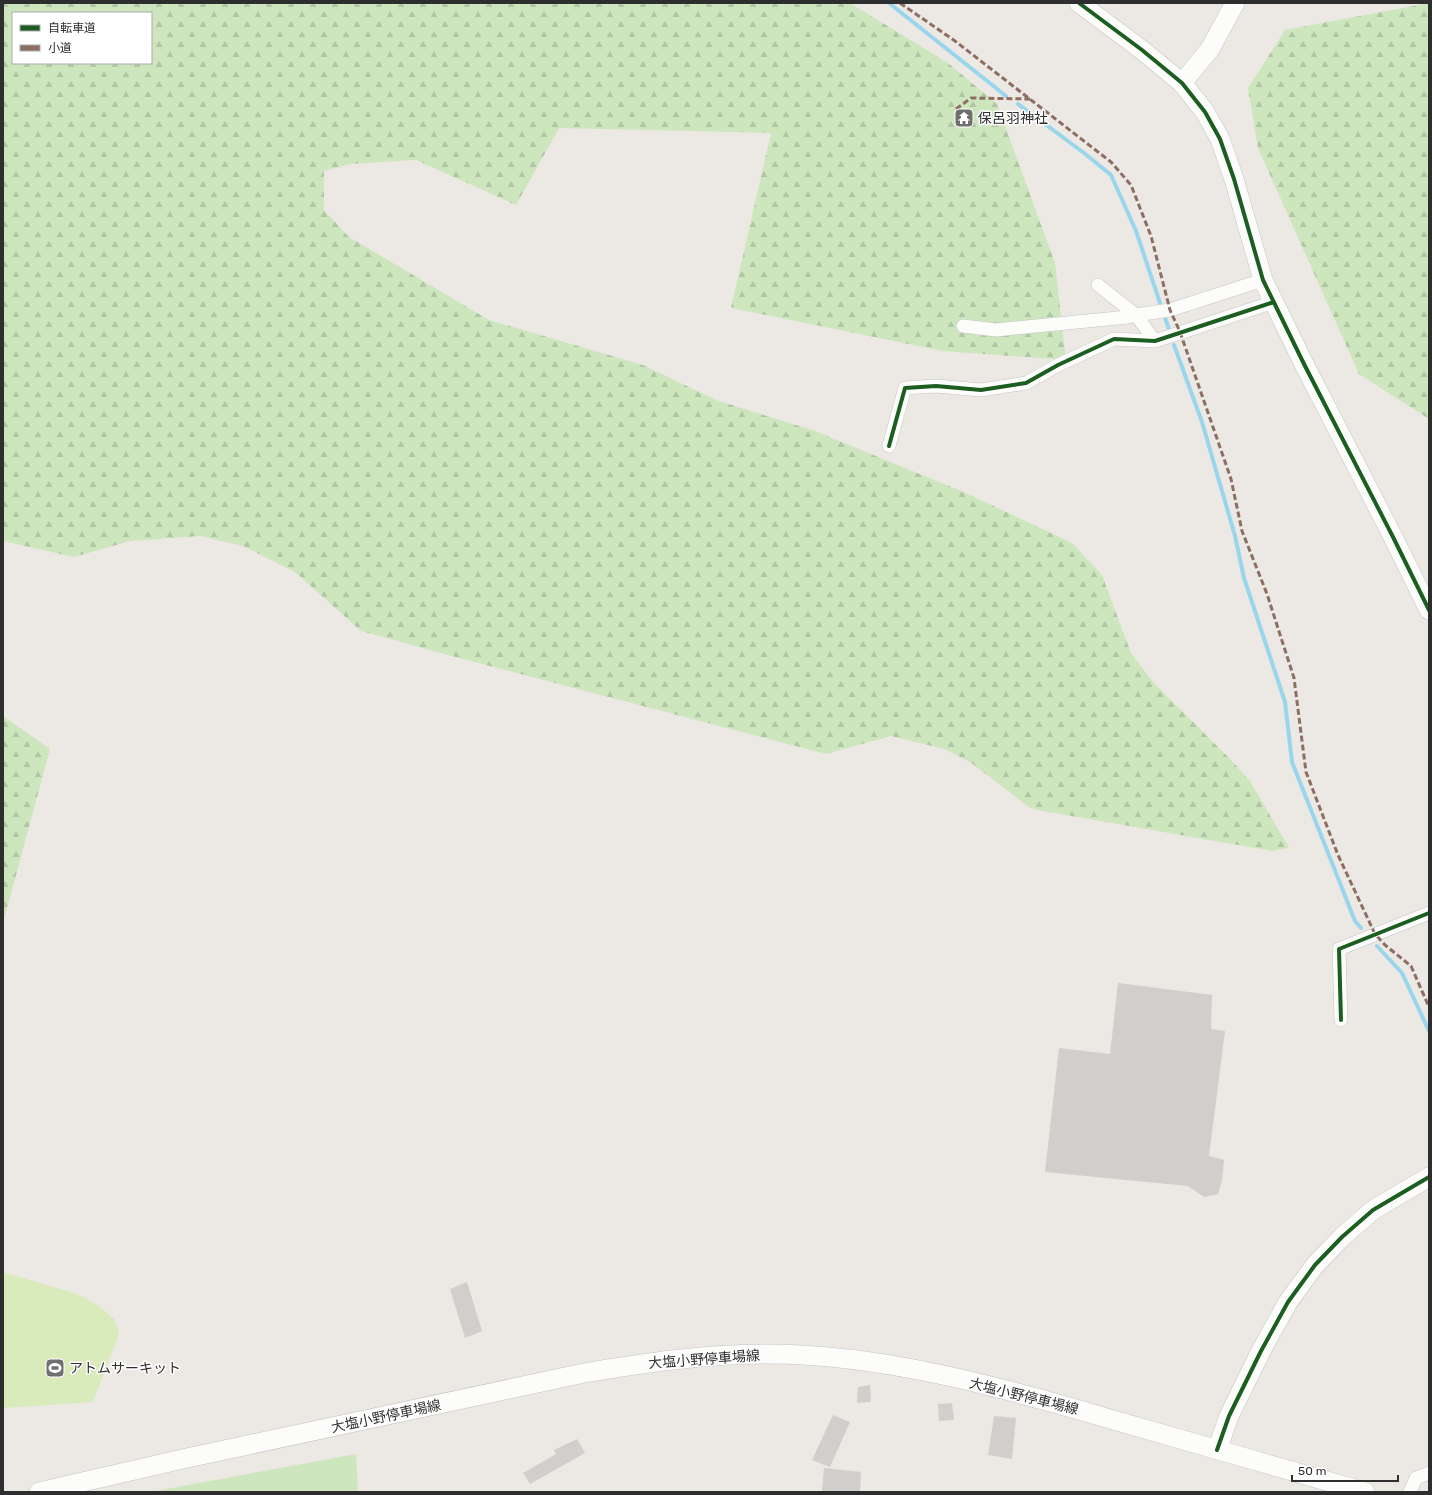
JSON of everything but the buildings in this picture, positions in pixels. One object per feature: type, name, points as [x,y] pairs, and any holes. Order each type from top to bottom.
[{"type":"main road","points":[[1079,3],[1142,50],[1182,83],[1205,112],[1220,140],[1234,179],[1263,280],[1429,610]]},
{"type":"main road","points":[[1182,83],[1210,49],[1235,3]]},
{"type":"main road","points":[[1217,1450],[1229,1416],[1271,1333],[1288,1302],[1315,1265],[1342,1237],[1373,1210],[1429,1177]]},
{"type":"main road","name":"大塩小野停車場線","points":[[39,1492],[187,1458],[584,1373],[702,1357],[768,1354],[828,1357],[912,1368],[1058,1404],[1365,1492]]},
{"type":"street","points":[[963,326],[996,330],[1128,317],[1170,310],[1263,280]]},
{"type":"street","points":[[1098,285],[1136,315],[1155,341]]},
{"type":"street","points":[[889,446],[905,388],[936,386],[981,390],[1026,383],[1058,365],[1114,339],[1155,341],[1274,302]]},
{"type":"street","points":[[1341,1020],[1339,949],[1429,912]]},
{"type":"street","points":[[1410,1492],[1416,1478],[1429,1473]]},
{"type":"green space","points":[[3,3],[850,3],[948,63],[997,104],[1055,263],[1066,360],[943,351],[731,308],[771,133],[559,128],[516,205],[416,160],[350,164],[324,171],[324,210],[349,237],[489,320],[643,365],[716,400],[815,431],[966,493],[1072,543],[1102,575],[1131,653],[1153,682],[1250,781],[1289,848],[1272,851],[1030,808],[970,762],[944,749],[891,736],[826,754],[361,631],[295,572],[243,546],[200,536],[130,541],[74,557],[3,541]]},
{"type":"green space","points":[[1429,3],[1429,419],[1359,374],[1258,148],[1248,88],[1285,30]]},
{"type":"green space","points":[[3,716],[50,749],[3,923]]},
{"type":"green space","name":"アトムサーキット","points":[[3,1272],[80,1295],[100,1307],[114,1319],[119,1334],[93,1402],[3,1408]]},
{"type":"green space","points":[[356,1454],[358,1492],[150,1492]]},
{"type":"waterway","points":[[889,3],[1006,96]]},
{"type":"waterway","points":[[1018,104],[1111,175],[1136,231],[1160,303]]},
{"type":"waterway","points":[[1165,318],[1169,329]]},
{"type":"waterway","points":[[1174,345],[1202,422],[1235,536],[1244,578],[1285,702],[1292,762],[1355,921],[1361,928]]},
{"type":"waterway","points":[[1377,946],[1402,973],[1429,1031]]},
{"type":"marked path","points":[[900,3],[955,41],[1111,162],[1131,185],[1151,236],[1170,310],[1180,332],[1231,479],[1242,531],[1267,594],[1294,678],[1306,772],[1338,855],[1375,934],[1385,945],[1411,966],[1429,1007]]},
{"type":"marked path","points":[[956,109],[971,98],[1030,99]]},
{"type":"cycle path","points":[[1079,3],[1142,50],[1182,83],[1205,112],[1220,139],[1234,179],[1263,280],[1429,610]]},
{"type":"cycle path","points":[[889,446],[905,388],[936,386],[981,390],[1026,383],[1058,365],[1114,339],[1155,341],[1274,302]]},
{"type":"cycle path","points":[[1341,1020],[1339,949],[1429,913]]},
{"type":"cycle path","points":[[1217,1450],[1229,1416],[1261,1351],[1288,1302],[1315,1265],[1342,1237],[1373,1210],[1429,1177]]},
{"type":"place","name":"保呂羽神社","points":[[964,118]]},
{"type":"place","name":"アトムサーキット","points":[[55,1368]]}]
